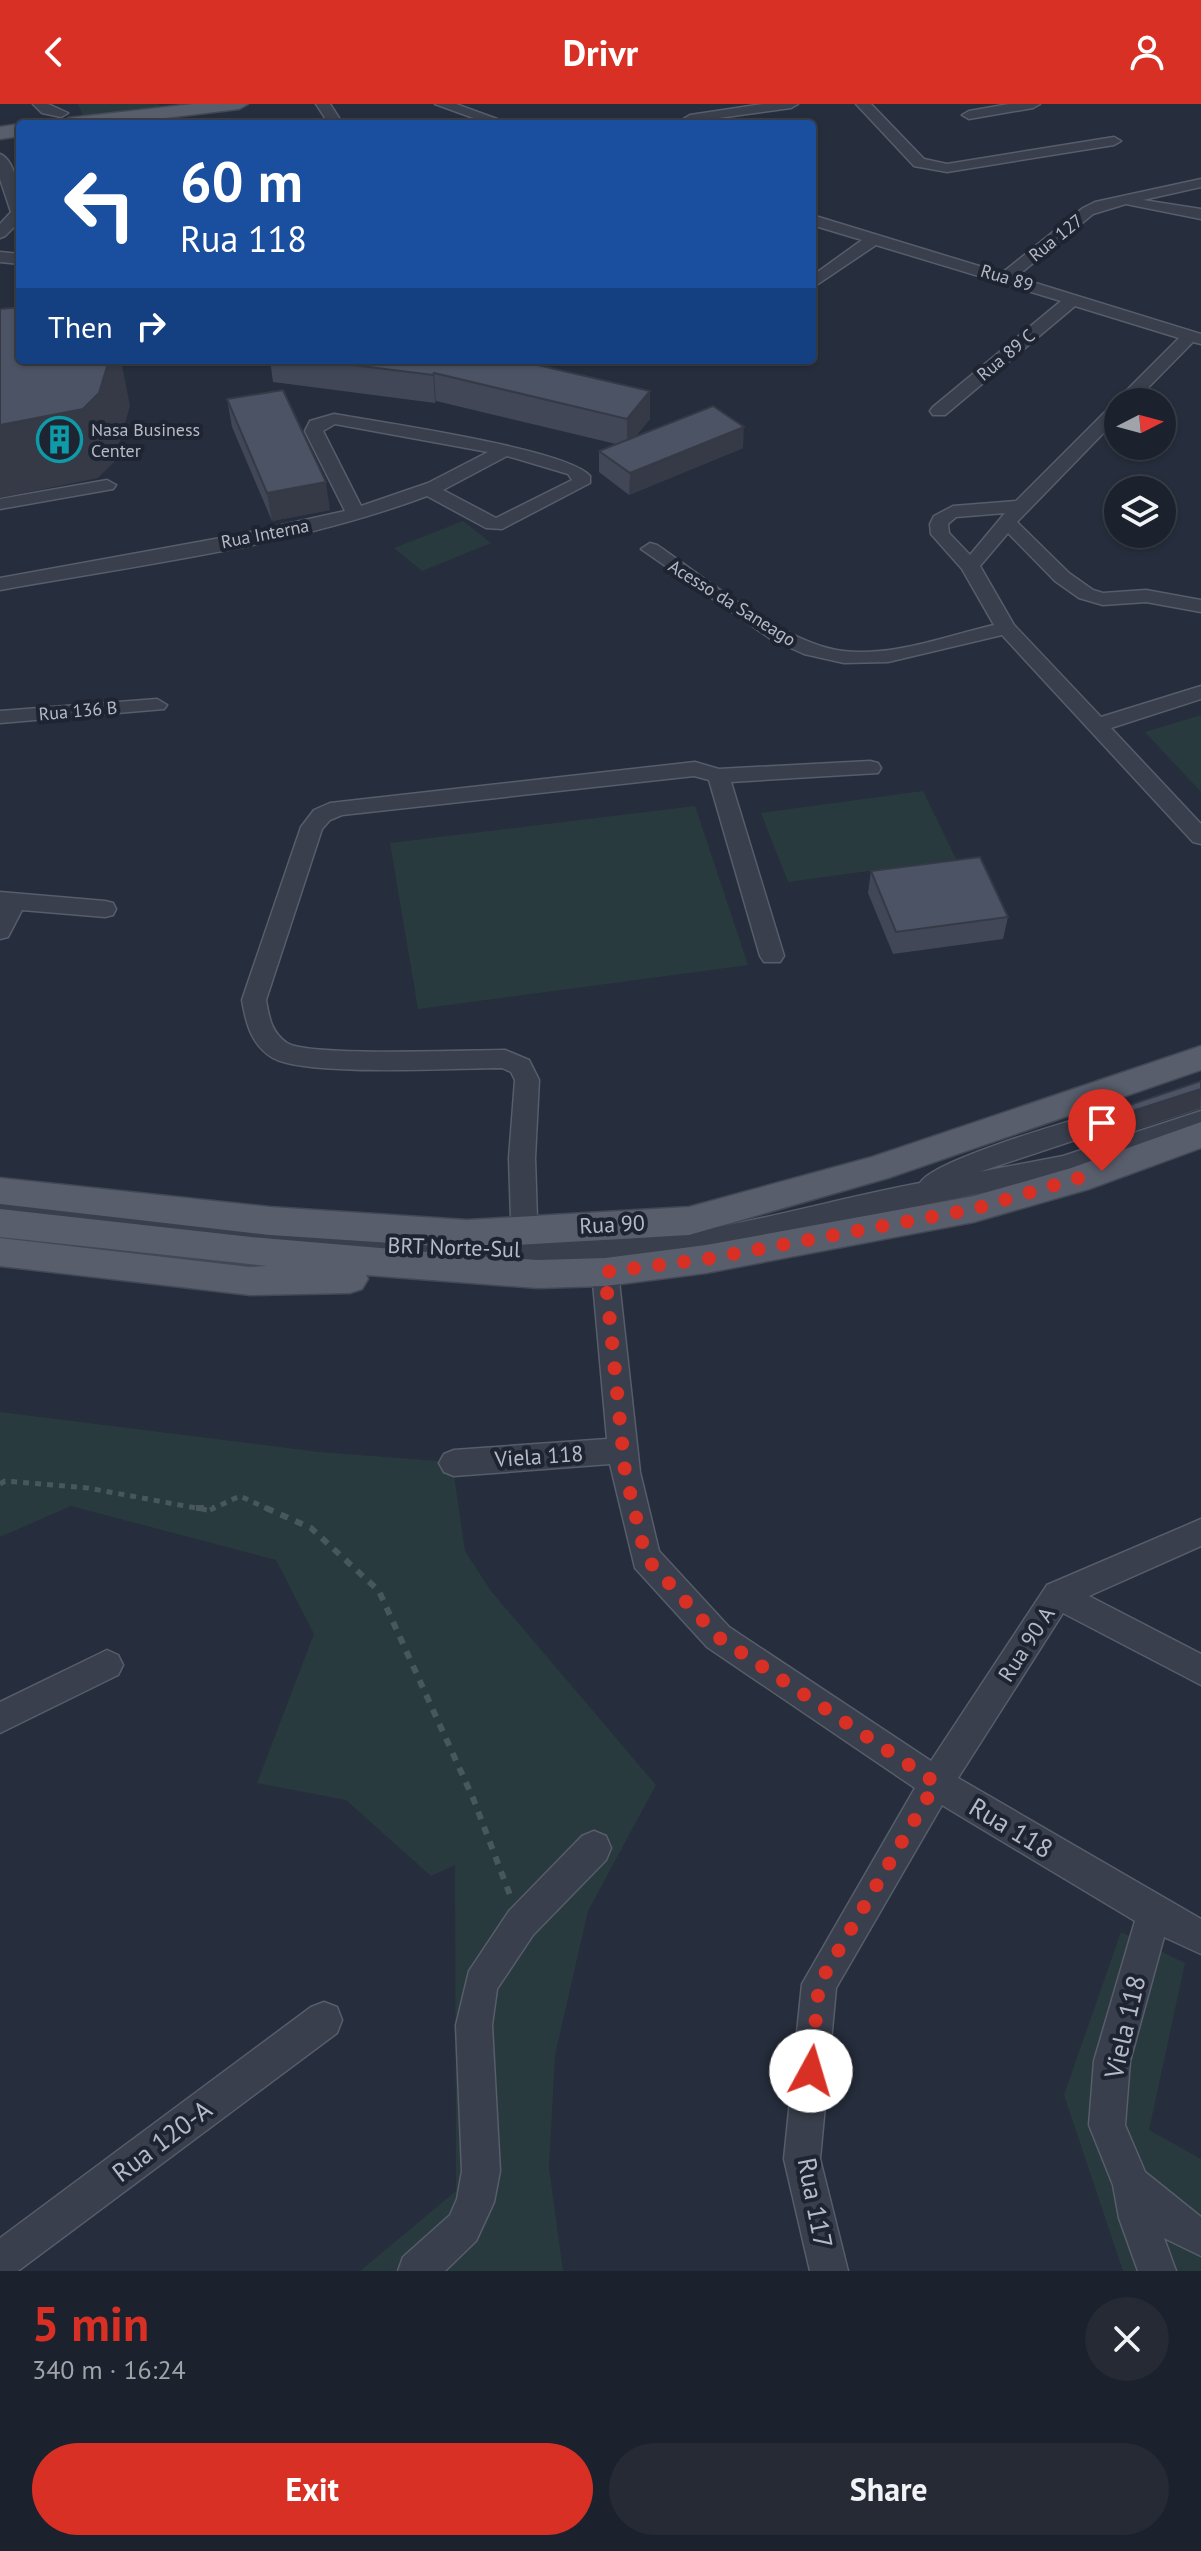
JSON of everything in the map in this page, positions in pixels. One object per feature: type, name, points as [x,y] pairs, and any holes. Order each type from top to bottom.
[{"type":"main road","points":[[116,120],[239,104]]},
{"type":"main road","points":[[64,116],[99,120]]},
{"type":"main road","name":"Rua 90","points":[[0,1191],[270,1221],[467,1234],[689,1221],[876,1169],[1201,1058]]},
{"type":"main road","name":"Rua 90","points":[[0,1223],[251,1251],[538,1274],[605,1272],[706,1259],[974,1209],[1077,1180],[1201,1135]]},
{"type":"main road","points":[[0,1169],[341,1208],[587,1225]]},
{"type":"main road","points":[[0,1252],[250,1281],[538,1274]]},
{"type":"street","points":[[40,104],[64,116]]},
{"type":"street","points":[[442,104],[491,120]]},
{"type":"street","points":[[698,120],[791,104]]},
{"type":"street","points":[[863,104],[919,163],[930,168],[947,168],[1114,141]]},
{"type":"street","points":[[969,115],[1033,104]]},
{"type":"street","points":[[450,120],[465,112]]},
{"type":"street","points":[[0,158],[16,201]]},
{"type":"street","name":"Rua 127","points":[[1007,277],[1088,211],[1116,200],[1201,183]]},
{"type":"street","points":[[1116,200],[1201,214]]},
{"type":"street","points":[[0,233],[16,209]]},
{"type":"street","name":"Rua 89","points":[[816,221],[1196,337]]},
{"type":"street","points":[[816,280],[874,239]]},
{"type":"street","name":"Rua 89 C","points":[[939,411],[1073,299]]},
{"type":"street","points":[[1140,388],[1196,337]]},
{"type":"street","points":[[355,513],[314,431],[316,425],[324,420],[334,419],[505,450],[574,470],[581,476],[581,483],[502,523],[493,524],[426,488]]},
{"type":"street","points":[[970,566],[1021,506],[1104,422]]},
{"type":"street","name":"Rua Interna","points":[[0,584],[295,530],[426,488],[505,450]]},
{"type":"street","points":[[0,504],[107,485]]},
{"type":"street","points":[[1021,506],[953,512],[943,516],[939,524],[940,534],[970,566],[1006,628],[1201,837]]},
{"type":"street","points":[[1007,522],[1065,579],[1089,596],[1101,599],[1145,596],[1185,606],[1201,606]]},
{"type":"street","name":"Acesso da Saneago","points":[[650,549],[778,635],[804,648],[844,657],[888,656],[1006,628]]},
{"type":"street","points":[[1098,725],[1201,692]]},
{"type":"street","name":"Rua 136 B","points":[[0,717],[157,705]]},
{"type":"street","points":[[524,1219],[522,1158],[527,1080],[520,1066],[505,1059],[320,1059],[281,1051],[259,1029],[254,1000],[312,827],[322,815],[338,808],[695,769],[718,776],[870,768]]},
{"type":"street","points":[[718,776],[772,956]]},
{"type":"street","points":[[0,931],[7,901],[105,909]]},
{"type":"street","name":"BRT Norte-Sul","points":[[905,1196],[974,1163],[1133,1111]]},
{"type":"street","name":"BRT Norte-Sul","points":[[0,1207],[275,1237],[468,1250],[612,1251],[696,1241],[1063,1166],[1201,1121]]},
{"type":"street","name":"Rua 118","points":[[605,1272],[623,1450],[646,1558],[718,1637],[936,1783],[1154,1913],[1201,1937]]},
{"type":"street","name":"Viela 118","points":[[454,1463],[623,1450]]},
{"type":"street","name":"Rua 90 A","points":[[936,1783],[1058,1595],[1201,1532]]},
{"type":"street","points":[[1058,1595],[1201,1670]]},
{"type":"street","points":[[0,1718],[107,1665]]},
{"type":"street","name":"Rua 117","points":[[829,2271],[802,2159],[819,1984],[936,1783]]},
{"type":"street","points":[[417,2271],[463,2228],[475,2202],[481,2171],[474,2025],[481,1983],[521,1923],[594,1848]]},
{"type":"street","name":"Viela 118","points":[[1154,1913],[1112,2061],[1107,2125],[1132,2185],[1138,2218],[1157,2271]]},
{"type":"street","name":"Rua 120-A","points":[[0,2261],[324,2020]]},
{"type":"street","points":[[1132,2185],[1180,2227],[1201,2237]]},
{"type":"path","points":[[0,1484],[5,1481],[88,1488],[209,1510],[240,1496],[311,1528],[379,1591],[473,1798],[521,1923]]},
{"type":"shaded area","points":[[78,104],[159,104],[160,107],[84,118]]},
{"type":"shaded area","points":[[463,521],[491,543],[422,571],[394,548]]},
{"type":"shaded area","points":[[1201,715],[1201,792],[1145,732]]},
{"type":"shaded area","points":[[923,791],[956,859],[788,882],[761,813]]},
{"type":"shaded area","points":[[695,806],[748,965],[418,1009],[390,843]]},
{"type":"shaded area","points":[[0,1412],[319,1452],[452,1462],[465,1551],[491,1591],[656,1785],[588,1911],[555,2055],[549,2168],[563,2271],[360,2271],[456,2191],[455,1865],[431,1876],[346,1800],[257,1783],[314,1634],[276,1560],[71,1506],[0,1537]]},
{"type":"shaded area","points":[[1121,1932],[1185,1963],[1149,2130],[1201,2159],[1201,2271],[1123,2271],[1064,2095]]},
{"type":"building","points":[[16,307],[16,364],[108,364],[99,393],[83,409],[0,425],[0,309]]},
{"type":"building","points":[[344,364],[533,364],[650,391],[627,419],[433,375]]},
{"type":"building","points":[[283,390],[326,482],[267,493],[227,399]]},
{"type":"building","points":[[713,406],[744,427],[630,473],[599,451]]},
{"type":"building","points":[[980,857],[1008,917],[896,932],[871,871]]},
{"type":"building","points":[[1201,1081],[1201,1089],[1089,1125],[1085,1120]]},
{"type":"place","name":"Nasa Business Center","points":[[60,440]]},
{"type":"route","points":[[811,2071],[819,1984],[936,1783],[718,1637],[646,1558],[625,1472],[605,1272],[706,1259],[974,1209],[1102,1171]]}]
